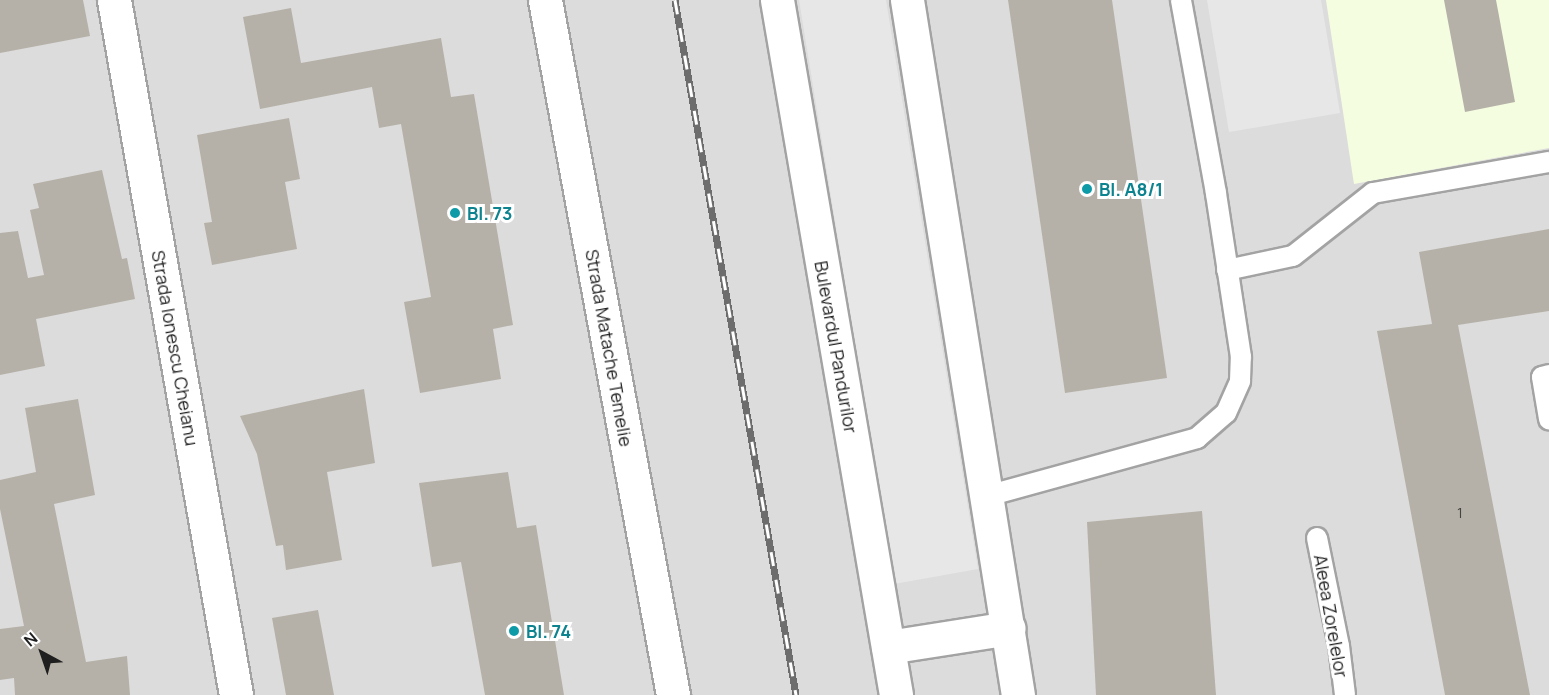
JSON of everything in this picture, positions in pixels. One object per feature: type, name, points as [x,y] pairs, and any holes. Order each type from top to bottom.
[{"type":"street","name":"Strada Ionescu Cheianu","points":[[114,0],[236,695]]},
{"type":"street","name":"Strada Matache Temelie","points":[[545,0],[674,695]]},
{"type":"street","name":"Bulevardul Pandurilor","points":[[777,0],[896,695]]},
{"type":"street","points":[[907,0],[1018,695]]},
{"type":"street","points":[[888,647],[1009,628]]},
{"type":"lane","points":[[987,496],[1197,438],[1226,413],[1240,381],[1241,357],[1216,193],[1181,0]]},
{"type":"lane","points":[[1227,270],[1293,256],[1373,193],[1549,162]]},
{"type":"lane","points":[[1545,376],[1549,419]]},
{"type":"lane","name":"Aleea Zorelelor","points":[[1317,538],[1339,646],[1345,695]]},
{"type":"shaded area","points":[[0,0],[1549,0],[1549,695],[0,695]]},
{"type":"shaded area","points":[[799,0],[886,0],[978,569],[894,584]]},
{"type":"shaded area","points":[[1207,0],[1321,0],[1340,113],[1229,132]]},
{"type":"shaded area","points":[[1326,0],[1549,0],[1549,148],[1354,184]]},
{"type":"building","points":[[0,0],[83,0],[90,36],[0,53]]},
{"type":"building","name":"Bl. A8/1","points":[[1008,0],[1112,0],[1167,378],[1065,393]]},
{"type":"building","points":[[1444,0],[1496,0],[1515,102],[1465,112]]},
{"type":"building","name":"Bl. 73","points":[[291,8],[301,63],[441,38],[451,97],[474,94],[513,325],[493,329],[501,379],[420,393],[404,302],[431,297],[401,124],[379,128],[372,87],[260,109],[243,17]]},
{"type":"building","points":[[289,118],[300,179],[285,182],[297,249],[212,265],[204,223],[212,222],[197,135]]},
{"type":"building","points":[[102,170],[122,259],[127,258],[135,299],[36,319],[45,366],[0,375],[0,233],[18,231],[28,278],[44,275],[30,210],[39,208],[33,184]]},
{"type":"building","points":[[1549,229],[1549,311],[1458,325],[1530,695],[1445,695],[1377,331],[1432,324],[1419,252]]},
{"type":"building","points":[[364,389],[375,463],[327,472],[342,560],[286,570],[283,545],[276,546],[257,454],[240,416]]},
{"type":"building","points":[[78,399],[95,495],[54,504],[86,662],[127,656],[130,695],[15,695],[14,678],[0,680],[0,629],[24,626],[0,509],[0,480],[36,472],[25,408]]},
{"type":"building","name":"Bl. 74","points":[[508,472],[517,528],[536,525],[564,695],[485,695],[461,562],[432,567],[419,483]]},
{"type":"building","points":[[1202,511],[1216,695],[1096,695],[1087,522]]},
{"type":"building","points":[[318,610],[334,695],[286,695],[272,618]]},
{"type":"railway","points":[[675,0],[796,695]]},
{"type":"place","name":"Bl. A8/1","points":[[1087,189]]},
{"type":"place","name":"Bl. 73","points":[[455,213]]},
{"type":"place","name":"Bl. 74","points":[[514,631]]}]
